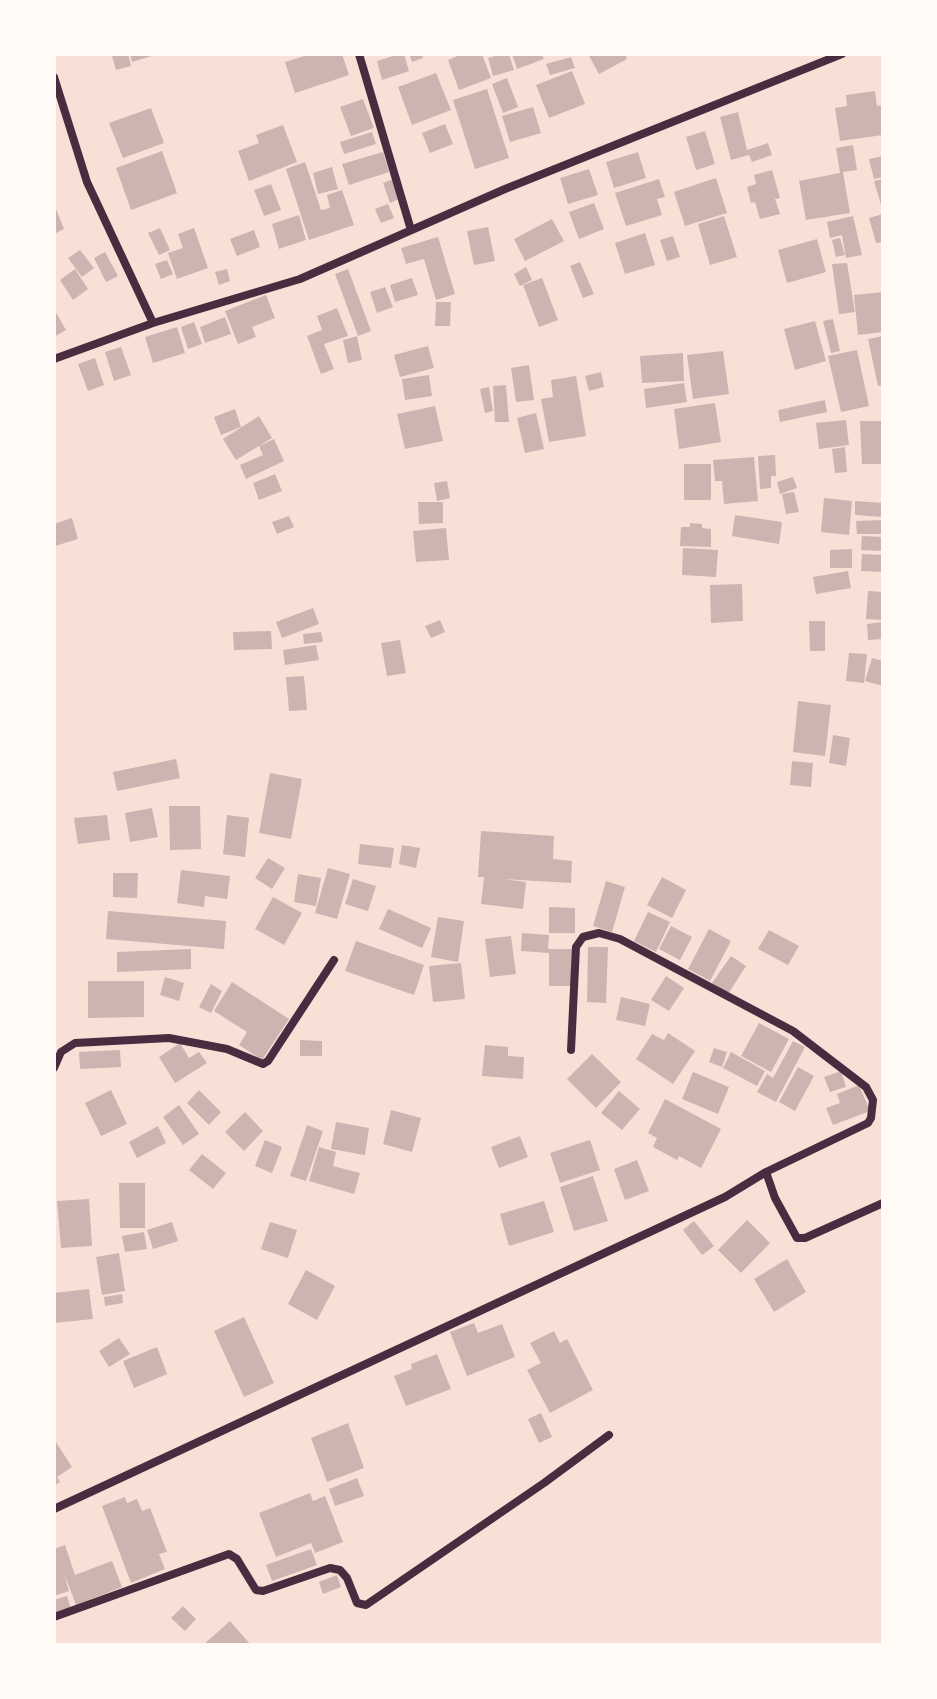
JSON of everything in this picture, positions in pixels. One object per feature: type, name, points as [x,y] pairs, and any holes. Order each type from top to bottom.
[{"type":"street","points":[[359,54],[411,230]]},
{"type":"street","points":[[54,359],[153,323],[300,279],[505,189],[842,54]]},
{"type":"street","points":[[54,77],[87,182],[153,323]]},
{"type":"street","points":[[54,1509],[725,1197],[766,1172],[868,1123],[871,1118],[873,1100],[866,1087],[793,1031],[620,939],[599,933],[583,937],[576,947],[571,1050]]},
{"type":"street","points":[[54,1068],[61,1052],[75,1043],[169,1038],[227,1049],[263,1064],[268,1061],[334,960]]},
{"type":"street","points":[[766,1172],[775,1198],[797,1238],[805,1238],[883,1203]]},
{"type":"street","points":[[54,1617],[229,1554],[237,1559],[256,1590],[263,1591],[330,1568],[340,1570],[347,1578],[357,1603],[366,1605],[609,1435]]},
{"type":"building","points":[[128,54],[131,66],[116,70],[112,56]]},
{"type":"building","points":[[130,54],[155,54],[155,55],[132,62]]},
{"type":"building","points":[[311,54],[342,54],[349,75],[295,93],[285,62]]},
{"type":"building","points":[[404,54],[409,71],[382,80],[377,61]]},
{"type":"building","points":[[409,54],[422,54],[423,58],[412,62]]},
{"type":"building","points":[[462,54],[482,54],[491,78],[459,90],[448,60]]},
{"type":"building","points":[[509,54],[514,70],[493,76],[488,58]]},
{"type":"building","points":[[512,54],[542,54],[544,59],[517,69]]},
{"type":"building","points":[[588,54],[625,54],[627,59],[599,74]]},
{"type":"building","points":[[571,57],[575,68],[550,75],[546,64]]},
{"type":"building","points":[[572,71],[585,104],[549,118],[536,85]]},
{"type":"building","points":[[436,73],[451,110],[412,125],[398,87]]},
{"type":"building","points":[[507,78],[518,107],[503,113],[492,84]]},
{"type":"building","points":[[487,89],[509,158],[475,169],[453,100]]},
{"type":"building","points":[[875,91],[877,106],[883,105],[883,135],[840,141],[835,108],[847,106],[846,95]]},
{"type":"building","points":[[363,99],[374,128],[351,136],[340,107]]},
{"type":"building","points":[[533,107],[541,133],[510,142],[502,116]]},
{"type":"building","points":[[151,108],[164,143],[123,158],[109,123]]},
{"type":"building","points":[[738,112],[747,150],[768,143],[772,155],[752,162],[749,155],[731,160],[720,117]]},
{"type":"building","points":[[445,124],[453,144],[430,153],[422,133]]},
{"type":"building","points":[[283,125],[297,162],[249,181],[238,151],[259,143],[256,135]]},
{"type":"building","points":[[705,131],[715,164],[696,170],[686,137]]},
{"type":"building","points":[[372,132],[376,144],[344,154],[340,142]]},
{"type":"building","points":[[853,145],[857,170],[843,172],[850,213],[806,220],[799,181],[840,173],[836,148]]},
{"type":"building","points":[[162,151],[177,193],[131,210],[116,168]]},
{"type":"building","points":[[383,152],[389,172],[349,185],[342,164]]},
{"type":"building","points":[[638,152],[646,178],[614,188],[606,162]]},
{"type":"building","points":[[883,156],[883,177],[874,179],[869,159]]},
{"type":"building","points":[[305,162],[321,210],[330,208],[327,195],[342,190],[354,225],[309,240],[286,169]]},
{"type":"building","points":[[332,167],[338,189],[318,194],[313,173]]},
{"type":"building","points":[[589,169],[598,195],[568,204],[560,178]]},
{"type":"building","points":[[772,170],[780,198],[775,199],[780,214],[760,219],[747,187],[756,184],[754,175]]},
{"type":"building","points":[[716,178],[727,213],[685,226],[674,192]]},
{"type":"building","points":[[393,179],[401,198],[390,203],[383,183]]},
{"type":"building","points":[[659,179],[665,197],[657,199],[662,215],[626,226],[615,193]]},
{"type":"building","points":[[883,179],[883,208],[882,208],[874,181]]},
{"type":"building","points":[[271,184],[281,210],[264,216],[254,190]]},
{"type":"building","points":[[594,203],[604,229],[579,239],[569,212]]},
{"type":"building","points":[[54,204],[64,229],[54,234]]},
{"type":"building","points":[[388,204],[394,218],[381,223],[375,209]]},
{"type":"building","points":[[883,214],[883,242],[876,243],[869,218]]},
{"type":"building","points":[[299,215],[306,240],[279,249],[272,224]]},
{"type":"building","points":[[724,216],[737,257],[710,265],[698,224]]},
{"type":"building","points":[[853,216],[862,255],[846,258],[842,235],[830,238],[827,222]]},
{"type":"building","points":[[552,219],[564,241],[525,261],[514,239]]},
{"type":"building","points":[[488,227],[495,261],[474,265],[467,231]]},
{"type":"building","points":[[160,228],[170,250],[159,255],[148,233]]},
{"type":"building","points":[[194,228],[208,268],[177,279],[168,253],[183,248],[178,234]]},
{"type":"building","points":[[254,230],[260,247],[237,256],[230,239]]},
{"type":"building","points":[[645,233],[655,265],[625,274],[615,243]]},
{"type":"building","points":[[673,236],[680,257],[667,261],[660,240]]},
{"type":"building","points":[[438,237],[455,294],[436,300],[424,259],[406,264],[401,248]]},
{"type":"building","points":[[840,238],[845,255],[836,257],[832,240]]},
{"type":"building","points":[[817,239],[826,272],[787,283],[778,250]]},
{"type":"building","points":[[80,250],[94,268],[82,277],[68,258]]},
{"type":"building","points":[[105,252],[118,276],[106,282],[94,258]]},
{"type":"building","points":[[167,260],[173,274],[161,279],[155,264]]},
{"type":"building","points":[[580,262],[594,294],[583,298],[570,266]]},
{"type":"building","points":[[847,263],[855,312],[839,314],[832,264]]},
{"type":"building","points":[[526,267],[532,280],[520,286],[514,274]]},
{"type":"building","points":[[75,269],[88,289],[73,300],[60,280]]},
{"type":"building","points":[[227,269],[230,281],[219,285],[215,272]]},
{"type":"building","points":[[348,269],[371,331],[358,336],[335,274]]},
{"type":"building","points":[[412,278],[418,295],[395,302],[390,285]]},
{"type":"building","points":[[542,278],[558,320],[539,327],[523,285]]},
{"type":"building","points":[[385,287],[393,307],[377,313],[370,292]]},
{"type":"building","points":[[883,292],[883,332],[858,335],[854,295]]},
{"type":"building","points":[[266,295],[275,318],[252,327],[256,337],[238,344],[225,311]]},
{"type":"building","points":[[436,302],[451,302],[450,326],[435,326]]},
{"type":"building","points":[[337,308],[348,336],[324,344],[334,369],[321,374],[307,336],[322,330],[317,316]]},
{"type":"building","points":[[54,309],[66,330],[54,337]]},
{"type":"building","points":[[225,317],[231,334],[205,343],[200,327]]},
{"type":"building","points":[[833,319],[840,351],[831,353],[823,321]]},
{"type":"building","points":[[815,321],[826,361],[795,370],[784,329]]},
{"type":"building","points":[[194,322],[202,344],[188,349],[181,327]]},
{"type":"building","points":[[177,327],[185,353],[153,363],[145,337]]},
{"type":"building","points":[[357,336],[362,360],[348,363],[343,340]]},
{"type":"building","points":[[883,336],[883,385],[878,386],[868,339]]},
{"type":"building","points":[[428,346],[434,368],[400,377],[394,355]]},
{"type":"building","points":[[121,347],[131,375],[114,381],[105,352]]},
{"type":"building","points":[[857,350],[869,406],[841,412],[828,356]]},
{"type":"building","points":[[723,351],[729,394],[693,399],[687,355]]},
{"type":"building","points":[[683,353],[684,381],[642,383],[640,356]]},
{"type":"building","points":[[95,358],[104,385],[88,391],[78,364]]},
{"type":"building","points":[[529,365],[534,400],[516,402],[511,368]]},
{"type":"building","points":[[601,372],[604,387],[589,391],[585,376]]},
{"type":"building","points":[[429,375],[432,396],[405,400],[402,379]]},
{"type":"building","points":[[576,376],[586,436],[549,442],[541,399],[553,397],[551,380]]},
{"type":"building","points":[[684,383],[687,402],[646,408],[644,389]]},
{"type":"building","points":[[506,385],[509,422],[495,422],[493,386]]},
{"type":"building","points":[[489,387],[493,411],[485,413],[480,389]]},
{"type":"building","points":[[825,400],[827,412],[780,422],[778,410]]},
{"type":"building","points":[[715,403],[721,442],[679,449],[674,409]]},
{"type":"building","points":[[435,406],[443,441],[405,449],[397,414]]},
{"type":"building","points":[[235,409],[241,427],[221,435],[214,417]]},
{"type":"building","points":[[536,413],[544,449],[525,453],[517,418]]},
{"type":"building","points":[[259,416],[272,438],[236,460],[223,439]]},
{"type":"building","points":[[846,420],[849,445],[819,449],[816,423]]},
{"type":"building","points":[[860,421],[883,421],[883,464],[862,464]]},
{"type":"building","points":[[274,439],[284,461],[246,479],[240,465],[263,455],[259,446]]},
{"type":"building","points":[[845,447],[847,472],[835,473],[832,449]]},
{"type":"building","points":[[775,455],[776,476],[771,476],[771,488],[760,489],[758,456]]},
{"type":"building","points":[[754,457],[758,501],[724,504],[722,481],[715,481],[713,460]]},
{"type":"building","points":[[684,464],[711,464],[711,500],[684,500]]},
{"type":"building","points":[[275,474],[282,491],[259,500],[253,483]]},
{"type":"building","points":[[793,477],[797,488],[780,494],[777,482]]},
{"type":"building","points":[[447,481],[450,498],[437,501],[434,483]]},
{"type":"building","points":[[794,492],[799,512],[786,514],[782,494]]},
{"type":"building","points":[[824,498],[852,501],[849,535],[821,532]]},
{"type":"building","points":[[855,501],[883,503],[883,517],[855,515]]},
{"type":"building","points":[[418,502],[443,502],[443,523],[419,524]]},
{"type":"building","points":[[735,515],[782,522],[779,544],[732,536]]},
{"type":"building","points":[[289,516],[294,527],[277,534],[272,522]]},
{"type":"building","points":[[72,518],[78,539],[55,546],[54,524]]},
{"type":"building","points":[[883,520],[883,534],[857,534],[856,521]]},
{"type":"building","points":[[690,523],[711,529],[711,547],[680,546],[681,527],[690,527]]},
{"type":"building","points":[[446,528],[449,560],[416,562],[413,531]]},
{"type":"building","points":[[862,536],[883,537],[883,551],[861,550]]},
{"type":"building","points":[[683,548],[718,550],[716,577],[682,575]]},
{"type":"building","points":[[852,549],[852,568],[830,568],[830,550]]},
{"type":"building","points":[[862,554],[883,555],[883,572],[861,571]]},
{"type":"building","points":[[848,571],[851,588],[816,594],[813,577]]},
{"type":"building","points":[[742,584],[743,621],[711,623],[710,585]]},
{"type":"building","points":[[868,591],[883,592],[883,620],[866,619]]},
{"type":"building","points":[[313,608],[319,624],[282,638],[276,622]]},
{"type":"building","points":[[440,620],[445,632],[431,638],[425,626]]},
{"type":"building","points":[[809,621],[825,621],[825,651],[810,651]]},
{"type":"building","points":[[883,622],[883,639],[868,640],[867,624]]},
{"type":"building","points":[[271,631],[272,649],[234,650],[233,632]]},
{"type":"building","points":[[321,632],[323,642],[304,644],[303,634]]},
{"type":"building","points":[[400,640],[406,673],[387,676],[381,643]]},
{"type":"building","points":[[316,645],[319,660],[285,665],[283,650]]},
{"type":"building","points":[[849,653],[867,654],[864,683],[846,681]]},
{"type":"building","points":[[872,658],[883,661],[883,686],[865,681]]},
{"type":"building","points":[[304,676],[307,710],[289,711],[286,677]]},
{"type":"building","points":[[798,701],[831,705],[825,756],[793,752]]},
{"type":"building","points":[[833,735],[850,738],[846,766],[829,763]]},
{"type":"building","points":[[176,759],[180,778],[117,791],[113,772]]},
{"type":"building","points":[[792,761],[813,763],[811,787],[790,785]]},
{"type":"building","points":[[270,773],[302,779],[291,839],[259,833]]},
{"type":"building","points":[[169,806],[200,806],[201,849],[170,850]]},
{"type":"building","points":[[152,808],[158,837],[130,842],[125,813]]},
{"type":"building","points":[[107,815],[110,840],[78,844],[74,818]]},
{"type":"building","points":[[227,815],[249,818],[245,857],[223,854]]},
{"type":"building","points":[[481,831],[554,836],[553,859],[572,861],[571,883],[503,879],[526,882],[523,909],[481,904],[484,877],[478,877]]},
{"type":"building","points":[[360,844],[394,848],[391,868],[358,864]]},
{"type":"building","points":[[402,845],[420,848],[416,868],[399,864]]},
{"type":"building","points":[[268,858],[285,868],[272,889],[255,878]]},
{"type":"building","points":[[328,868],[350,874],[337,919],[315,913]]},
{"type":"building","points":[[181,870],[230,876],[227,899],[205,896],[204,907],[177,903]]},
{"type":"building","points":[[113,873],[138,873],[137,898],[113,897]]},
{"type":"building","points":[[298,874],[321,878],[316,906],[294,902]]},
{"type":"building","points":[[662,877],[686,890],[672,918],[647,905]]},
{"type":"building","points":[[353,879],[376,886],[368,911],[345,904]]},
{"type":"building","points":[[606,881],[625,887],[612,932],[593,926]]},
{"type":"building","points":[[273,897],[302,913],[284,945],[255,929]]},
{"type":"building","points":[[549,907],[575,908],[575,933],[549,933]]},
{"type":"building","points":[[388,909],[431,928],[422,948],[379,929]]},
{"type":"building","points":[[108,911],[226,921],[224,949],[106,939]]},
{"type":"building","points":[[648,912],[670,922],[656,952],[634,941]]},
{"type":"building","points":[[438,917],[464,921],[458,962],[431,957]]},
{"type":"building","points":[[671,926],[692,937],[680,960],[659,949]]},
{"type":"building","points":[[709,929],[731,941],[710,981],[688,969]]},
{"type":"building","points":[[769,930],[799,946],[788,965],[758,949]]},
{"type":"building","points":[[522,933],[549,935],[548,949],[573,949],[573,986],[549,986],[549,953],[521,951]]},
{"type":"building","points":[[511,936],[516,974],[490,977],[485,939]]},
{"type":"building","points":[[356,941],[424,965],[414,995],[345,971]]},
{"type":"building","points":[[588,947],[608,947],[606,1003],[587,1002]]},
{"type":"building","points":[[191,949],[191,969],[117,972],[117,952]]},
{"type":"building","points":[[731,956],[746,966],[728,994],[712,983]]},
{"type":"building","points":[[461,963],[465,999],[433,1002],[429,966]]},
{"type":"building","points":[[666,976],[684,988],[669,1011],[651,1000]]},
{"type":"building","points":[[165,977],[184,983],[179,1001],[160,995]]},
{"type":"building","points":[[88,981],[144,981],[144,1017],[88,1018]]},
{"type":"building","points":[[232,982],[289,1019],[262,1060],[239,1045],[247,1032],[214,1011]]},
{"type":"building","points":[[211,984],[222,991],[211,1013],[199,1007]]},
{"type":"building","points":[[621,997],[650,1004],[645,1026],[616,1020]]},
{"type":"building","points":[[759,1023],[789,1039],[771,1072],[741,1056]]},
{"type":"building","points":[[668,1033],[695,1051],[673,1084],[636,1059],[652,1034],[664,1040]]},
{"type":"building","points":[[300,1040],[322,1041],[322,1056],[300,1056]]},
{"type":"building","points":[[793,1041],[805,1047],[776,1102],[757,1092],[767,1074],[773,1078]]},
{"type":"building","points":[[180,1043],[189,1058],[199,1052],[207,1063],[175,1083],[159,1057]]},
{"type":"building","points":[[485,1045],[508,1047],[508,1056],[524,1057],[523,1079],[482,1076]]},
{"type":"building","points":[[714,1048],[727,1052],[722,1067],[709,1062]]},
{"type":"building","points":[[120,1050],[121,1067],[80,1069],[79,1052]]},
{"type":"building","points":[[731,1052],[765,1071],[757,1086],[723,1068]]},
{"type":"building","points":[[592,1054],[621,1082],[596,1108],[567,1079]]},
{"type":"building","points":[[798,1067],[814,1076],[795,1111],[779,1102]]},
{"type":"building","points":[[841,1071],[846,1087],[830,1092],[824,1077]]},
{"type":"building","points":[[693,1072],[729,1087],[718,1114],[682,1099]]},
{"type":"building","points":[[859,1085],[870,1111],[833,1125],[826,1108],[840,1103],[837,1094]]},
{"type":"building","points":[[111,1090],[127,1124],[101,1136],[85,1103]]},
{"type":"building","points":[[199,1090],[221,1112],[209,1125],[187,1103]]},
{"type":"building","points":[[619,1091],[640,1109],[622,1130],[601,1113]]},
{"type":"building","points":[[665,1099],[721,1129],[701,1168],[653,1147],[657,1138],[648,1133]]},
{"type":"building","points":[[179,1105],[199,1134],[183,1145],[163,1117]]},
{"type":"building","points":[[391,1110],[421,1118],[412,1152],[383,1144]]},
{"type":"building","points":[[245,1112],[263,1131],[244,1151],[225,1132]]},
{"type":"building","points":[[336,1122],[369,1128],[365,1155],[331,1149]]},
{"type":"building","points":[[307,1125],[323,1131],[306,1181],[290,1176]]},
{"type":"building","points":[[158,1126],[166,1143],[137,1158],[129,1142]]},
{"type":"building","points":[[520,1136],[528,1157],[499,1168],[491,1147]]},
{"type":"building","points":[[265,1140],[282,1147],[272,1173],[255,1166]]},
{"type":"building","points":[[590,1140],[600,1170],[560,1183],[550,1153]]},
{"type":"building","points":[[319,1147],[336,1152],[333,1166],[360,1173],[354,1194],[309,1181]]},
{"type":"building","points":[[202,1154],[226,1173],[213,1189],[189,1170]]},
{"type":"building","points":[[637,1160],[649,1191],[625,1200],[614,1169]]},
{"type":"building","points":[[593,1176],[608,1221],[574,1231],[560,1187]]},
{"type":"building","points":[[119,1183],[145,1183],[145,1228],[120,1228]]},
{"type":"building","points":[[89,1199],[92,1246],[61,1248],[57,1201]]},
{"type":"building","points":[[544,1201],[554,1232],[509,1246],[500,1214]]},
{"type":"building","points":[[747,1220],[770,1243],[741,1273],[718,1250]]},
{"type":"building","points":[[694,1221],[714,1246],[702,1255],[683,1230]]},
{"type":"building","points":[[172,1222],[178,1241],[153,1249],[147,1230]]},
{"type":"building","points":[[270,1222],[297,1230],[288,1258],[261,1249]]},
{"type":"building","points":[[144,1232],[147,1249],[125,1252],[122,1236]]},
{"type":"building","points":[[119,1253],[125,1291],[102,1295],[96,1257]]},
{"type":"building","points":[[787,1259],[806,1292],[774,1312],[754,1279]]},
{"type":"building","points":[[306,1270],[335,1286],[317,1320],[288,1304]]},
{"type":"building","points":[[89,1289],[93,1319],[54,1323],[54,1293]]},
{"type":"building","points":[[122,1294],[123,1303],[105,1306],[104,1297]]},
{"type":"building","points":[[244,1317],[274,1383],[244,1397],[214,1331]]},
{"type":"building","points":[[474,1323],[478,1333],[502,1324],[515,1357],[467,1376],[450,1332]]},
{"type":"building","points":[[554,1331],[560,1343],[567,1339],[593,1390],[550,1413],[527,1370],[541,1363],[530,1343]]},
{"type":"building","points":[[119,1338],[130,1354],[109,1367],[99,1351]]},
{"type":"building","points":[[157,1347],[167,1374],[134,1388],[123,1361]]},
{"type":"building","points":[[437,1354],[451,1389],[406,1406],[394,1376],[412,1369],[411,1364]]},
{"type":"building","points":[[541,1413],[552,1437],[539,1443],[528,1419]]},
{"type":"building","points":[[348,1423],[364,1468],[327,1482],[311,1438]]},
{"type":"building","points":[[54,1439],[72,1467],[57,1477],[60,1482],[54,1486]]},
{"type":"building","points":[[357,1478],[364,1496],[335,1506],[329,1489]]},
{"type":"building","points":[[310,1493],[313,1501],[325,1496],[343,1542],[315,1553],[311,1543],[276,1557],[259,1513]]},
{"type":"building","points":[[125,1497],[127,1503],[137,1499],[142,1511],[150,1508],[167,1552],[159,1554],[165,1569],[131,1583],[102,1506]]},
{"type":"building","points":[[65,1545],[75,1575],[112,1561],[122,1587],[76,1605],[64,1573],[69,1591],[54,1596],[54,1549]]},
{"type":"building","points":[[311,1549],[317,1565],[272,1581],[266,1565]]},
{"type":"building","points":[[337,1575],[341,1587],[323,1594],[319,1582]]},
{"type":"building","points":[[67,1596],[71,1609],[54,1614],[54,1600]]},
{"type":"building","points":[[183,1606],[196,1619],[185,1631],[171,1618]]},
{"type":"building","points":[[230,1621],[251,1645],[203,1645]]}]
